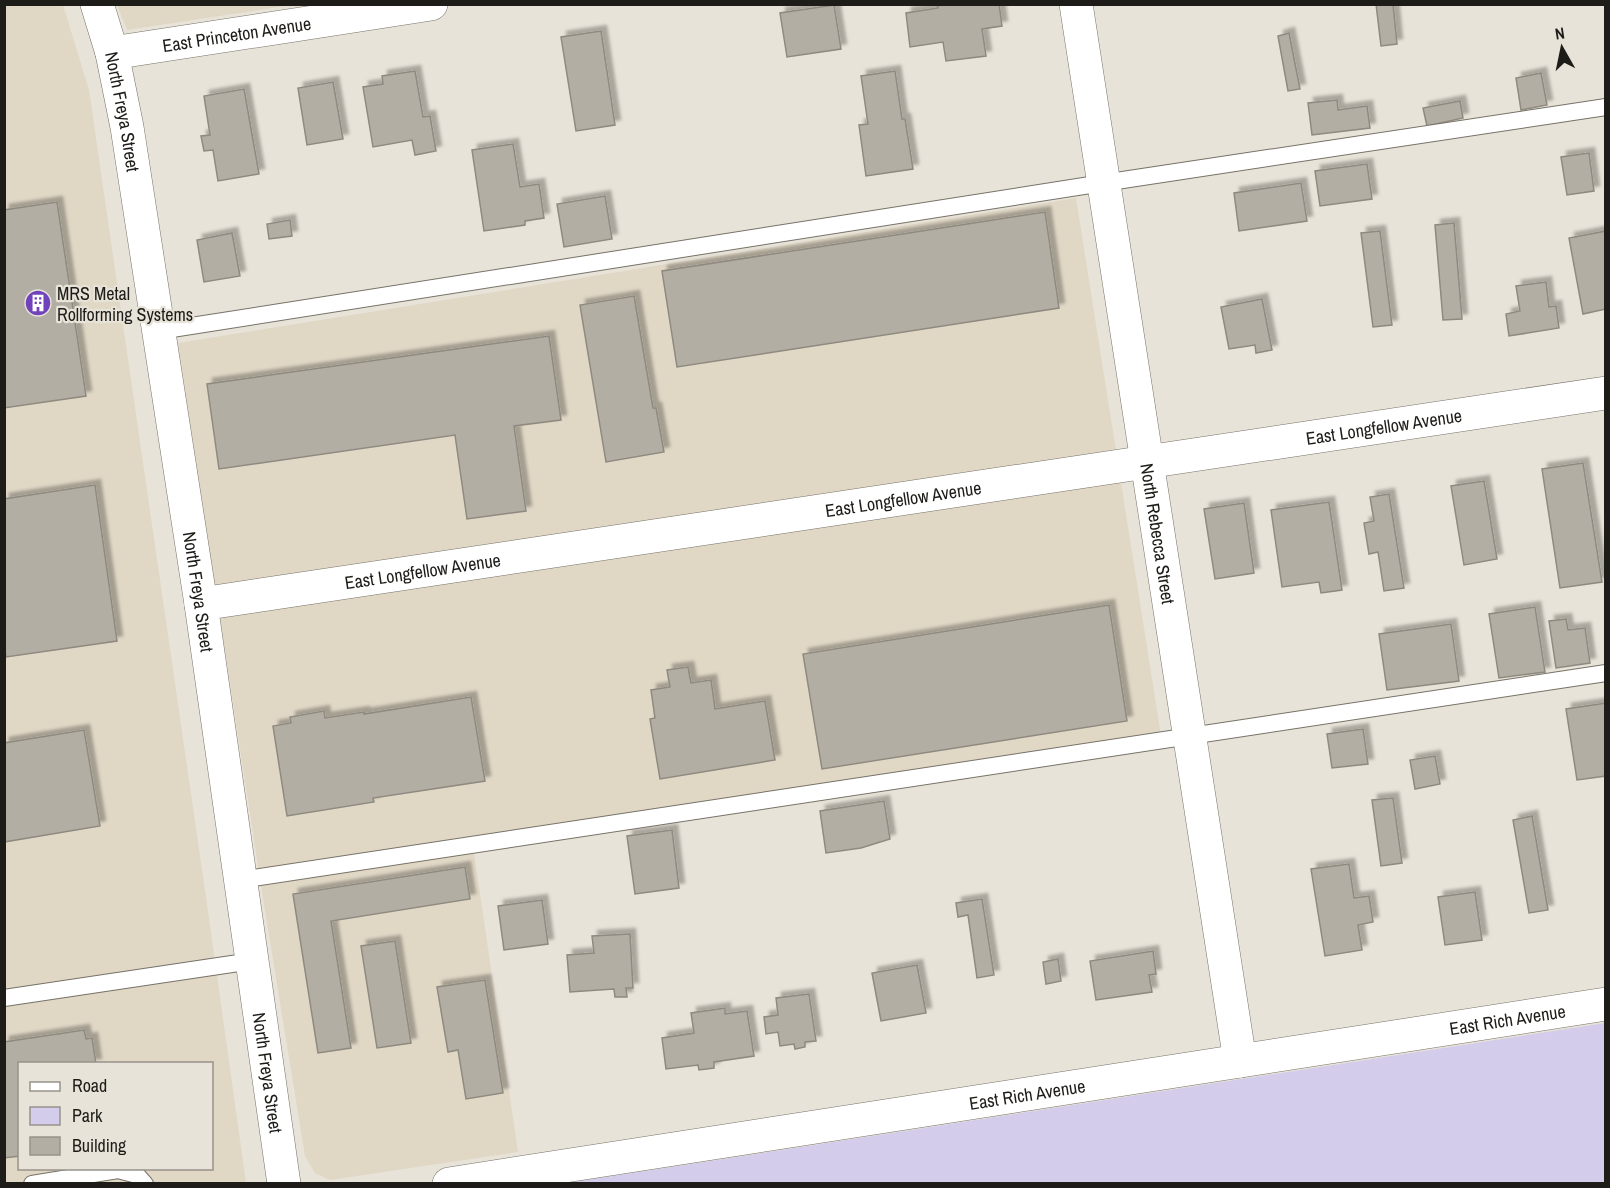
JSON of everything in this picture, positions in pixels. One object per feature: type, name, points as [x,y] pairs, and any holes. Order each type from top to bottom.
[{"type":"street","name":"North Freya Street","points":[[97,4],[112,53],[127,127],[201,604],[284,1184]]},
{"type":"street","name":"East Princeton Avenue","points":[[112,53],[431,4]]},
{"type":"street","name":"North Rebecca Street","points":[[1076,4],[1240,1061]]},
{"type":"street","name":"East Longfellow Avenue","points":[[201,604],[1605,393]]},
{"type":"street","name":"East Rich Avenue","points":[[449,1184],[1605,1004]]},
{"type":"lane","points":[[159,331],[1103,183],[1605,108]]},
{"type":"lane","points":[[240,880],[1605,673]]},
{"type":"lane","points":[[4,998],[252,961]]},
{"type":"lane","points":[[32,1184],[118,1170],[137,1175],[145,1184]]},
{"type":"shaded area","points":[[5,5],[63,5],[89,90],[246,1183],[5,1183]]},
{"type":"shaded area","points":[[117,5],[292,5],[127,30]]},
{"type":"shaded area","points":[[1076,198],[1163,748],[474,853],[518,1152],[330,1180],[315,1173],[305,1156],[261,886],[178,343]]},
{"type":"green space","points":[[1605,1023],[1605,1183],[567,1183]]},
{"type":"building","points":[[999,4],[1002,26],[982,29],[986,56],[946,61],[943,42],[910,47],[906,13],[938,8],[937,6]]},
{"type":"building","points":[[1376,4],[1393,4],[1397,44],[1381,46]]},
{"type":"building","points":[[834,5],[841,49],[787,57],[780,13]]},
{"type":"building","points":[[601,31],[615,125],[576,131],[561,37]]},
{"type":"building","points":[[1289,33],[1300,89],[1288,91],[1278,36]]},
{"type":"building","points":[[415,71],[423,117],[430,116],[436,151],[415,155],[412,140],[373,147],[363,87],[383,84],[382,76]]},
{"type":"building","points":[[895,71],[913,169],[866,176],[859,125],[868,124],[861,76]]},
{"type":"building","points":[[1541,73],[1547,105],[1521,110],[1516,78]]},
{"type":"building","points":[[333,82],[343,139],[307,145],[298,88]]},
{"type":"building","points":[[244,89],[259,174],[218,181],[213,150],[204,151],[201,136],[210,135],[204,96]]},
{"type":"building","points":[[1337,100],[1338,110],[1367,106],[1370,128],[1312,135],[1308,103]]},
{"type":"building","points":[[1460,101],[1463,118],[1427,126],[1423,108]]},
{"type":"building","points":[[513,144],[520,187],[539,184],[544,218],[525,221],[525,225],[484,231],[472,150]]},
{"type":"building","points":[[1589,153],[1594,191],[1567,195],[1561,157]]},
{"type":"building","points":[[1367,164],[1372,199],[1320,206],[1315,171]]},
{"type":"building","points":[[1301,183],[1307,221],[1239,231],[1234,193]]},
{"type":"building","points":[[605,196],[612,239],[564,247],[557,204]]},
{"type":"building","name":"MRS Metal Rollforming Systems","points":[[57,202],[86,396],[4,408],[4,210]]},
{"type":"building","points":[[1045,212],[1059,308],[677,367],[662,271]]},
{"type":"building","points":[[290,220],[292,236],[269,239],[267,224]]},
{"type":"building","points":[[1454,223],[1462,319],[1443,320],[1435,225]]},
{"type":"building","points":[[1380,231],[1392,325],[1373,327],[1361,233]]},
{"type":"building","points":[[1606,231],[1606,309],[1583,314],[1569,238]]},
{"type":"building","points":[[232,233],[240,276],[204,282],[197,240]]},
{"type":"building","points":[[1546,282],[1549,307],[1556,306],[1559,328],[1509,336],[1506,314],[1520,311],[1516,286]]},
{"type":"building","points":[[634,296],[653,408],[656,408],[664,452],[606,462],[580,305]]},
{"type":"building","points":[[1262,299],[1272,350],[1256,353],[1255,345],[1229,349],[1221,307]]},
{"type":"building","points":[[549,336],[561,420],[514,426],[526,511],[467,519],[455,435],[219,469],[207,384]]},
{"type":"building","points":[[1583,463],[1602,582],[1560,588],[1542,469]]},
{"type":"building","points":[[1484,481],[1497,559],[1464,565],[1451,486]]},
{"type":"building","points":[[95,485],[117,641],[6,657],[4,644],[4,499]]},
{"type":"building","points":[[1389,494],[1404,588],[1384,591],[1378,552],[1369,554],[1364,523],[1374,521],[1370,497]]},
{"type":"building","points":[[1329,502],[1342,590],[1321,593],[1319,582],[1282,587],[1271,510]]},
{"type":"building","points":[[1244,503],[1254,573],[1215,579],[1204,509]]},
{"type":"building","points":[[1109,605],[1127,721],[822,769],[803,654]]},
{"type":"building","points":[[1535,607],[1545,672],[1499,678],[1489,614]]},
{"type":"building","points":[[1566,619],[1568,630],[1585,628],[1590,663],[1556,668],[1549,621]]},
{"type":"building","points":[[1451,624],[1459,681],[1387,690],[1379,634]]},
{"type":"building","points":[[688,667],[691,683],[711,680],[715,709],[765,701],[775,760],[660,779],[650,719],[655,718],[651,690],[670,687],[667,670]]},
{"type":"building","points":[[471,697],[485,781],[373,798],[374,802],[287,816],[273,726],[291,723],[290,717],[324,711],[325,718]]},
{"type":"building","points":[[1606,703],[1606,776],[1577,780],[1566,709]]},
{"type":"building","points":[[1363,729],[1368,764],[1332,768],[1327,734]]},
{"type":"building","points":[[84,730],[100,826],[4,842],[4,743]]},
{"type":"building","points":[[1435,756],[1440,784],[1415,789],[1410,760]]},
{"type":"building","points":[[1393,798],[1402,863],[1381,866],[1372,800]]},
{"type":"building","points":[[884,801],[890,839],[861,848],[826,853],[820,811]]},
{"type":"building","points":[[1532,816],[1548,910],[1529,913],[1513,820]]},
{"type":"building","points":[[672,830],[679,888],[635,894],[627,836]]},
{"type":"building","points":[[1349,864],[1354,898],[1369,896],[1373,922],[1358,925],[1362,950],[1325,956],[1311,869]]},
{"type":"building","points":[[465,867],[470,899],[331,921],[351,1048],[318,1053],[293,894]]},
{"type":"building","points":[[1475,892],[1482,940],[1445,945],[1438,897]]},
{"type":"building","points":[[982,899],[994,975],[977,978],[968,915],[958,917],[956,903]]},
{"type":"building","points":[[542,900],[548,944],[504,950],[498,906]]},
{"type":"building","points":[[630,934],[633,988],[626,988],[627,997],[615,997],[614,989],[570,992],[567,955],[594,953],[592,936]]},
{"type":"building","points":[[395,941],[411,1043],[377,1048],[361,946]]},
{"type":"building","points":[[1153,951],[1156,974],[1149,975],[1152,992],[1096,1000],[1090,961]]},
{"type":"building","points":[[1058,959],[1061,981],[1046,984],[1043,962]]},
{"type":"building","points":[[917,965],[926,1013],[881,1021],[872,973]]},
{"type":"building","points":[[485,980],[503,1093],[466,1099],[458,1050],[448,1052],[437,987]]},
{"type":"building","points":[[809,994],[816,1041],[805,1042],[805,1047],[795,1049],[794,1044],[780,1046],[778,1032],[766,1034],[764,1017],[778,1015],[776,998]]},
{"type":"building","points":[[725,1008],[725,1014],[747,1011],[754,1056],[714,1062],[714,1068],[699,1070],[698,1065],[666,1069],[662,1038],[694,1033],[691,1013]]},
{"type":"building","points":[[84,1030],[86,1039],[92,1038],[96,1062],[18,1062],[18,1156],[4,1158],[4,1042]]},
{"type":"place","name":"MRS Metal Rollforming Systems","points":[[38,303]]}]
